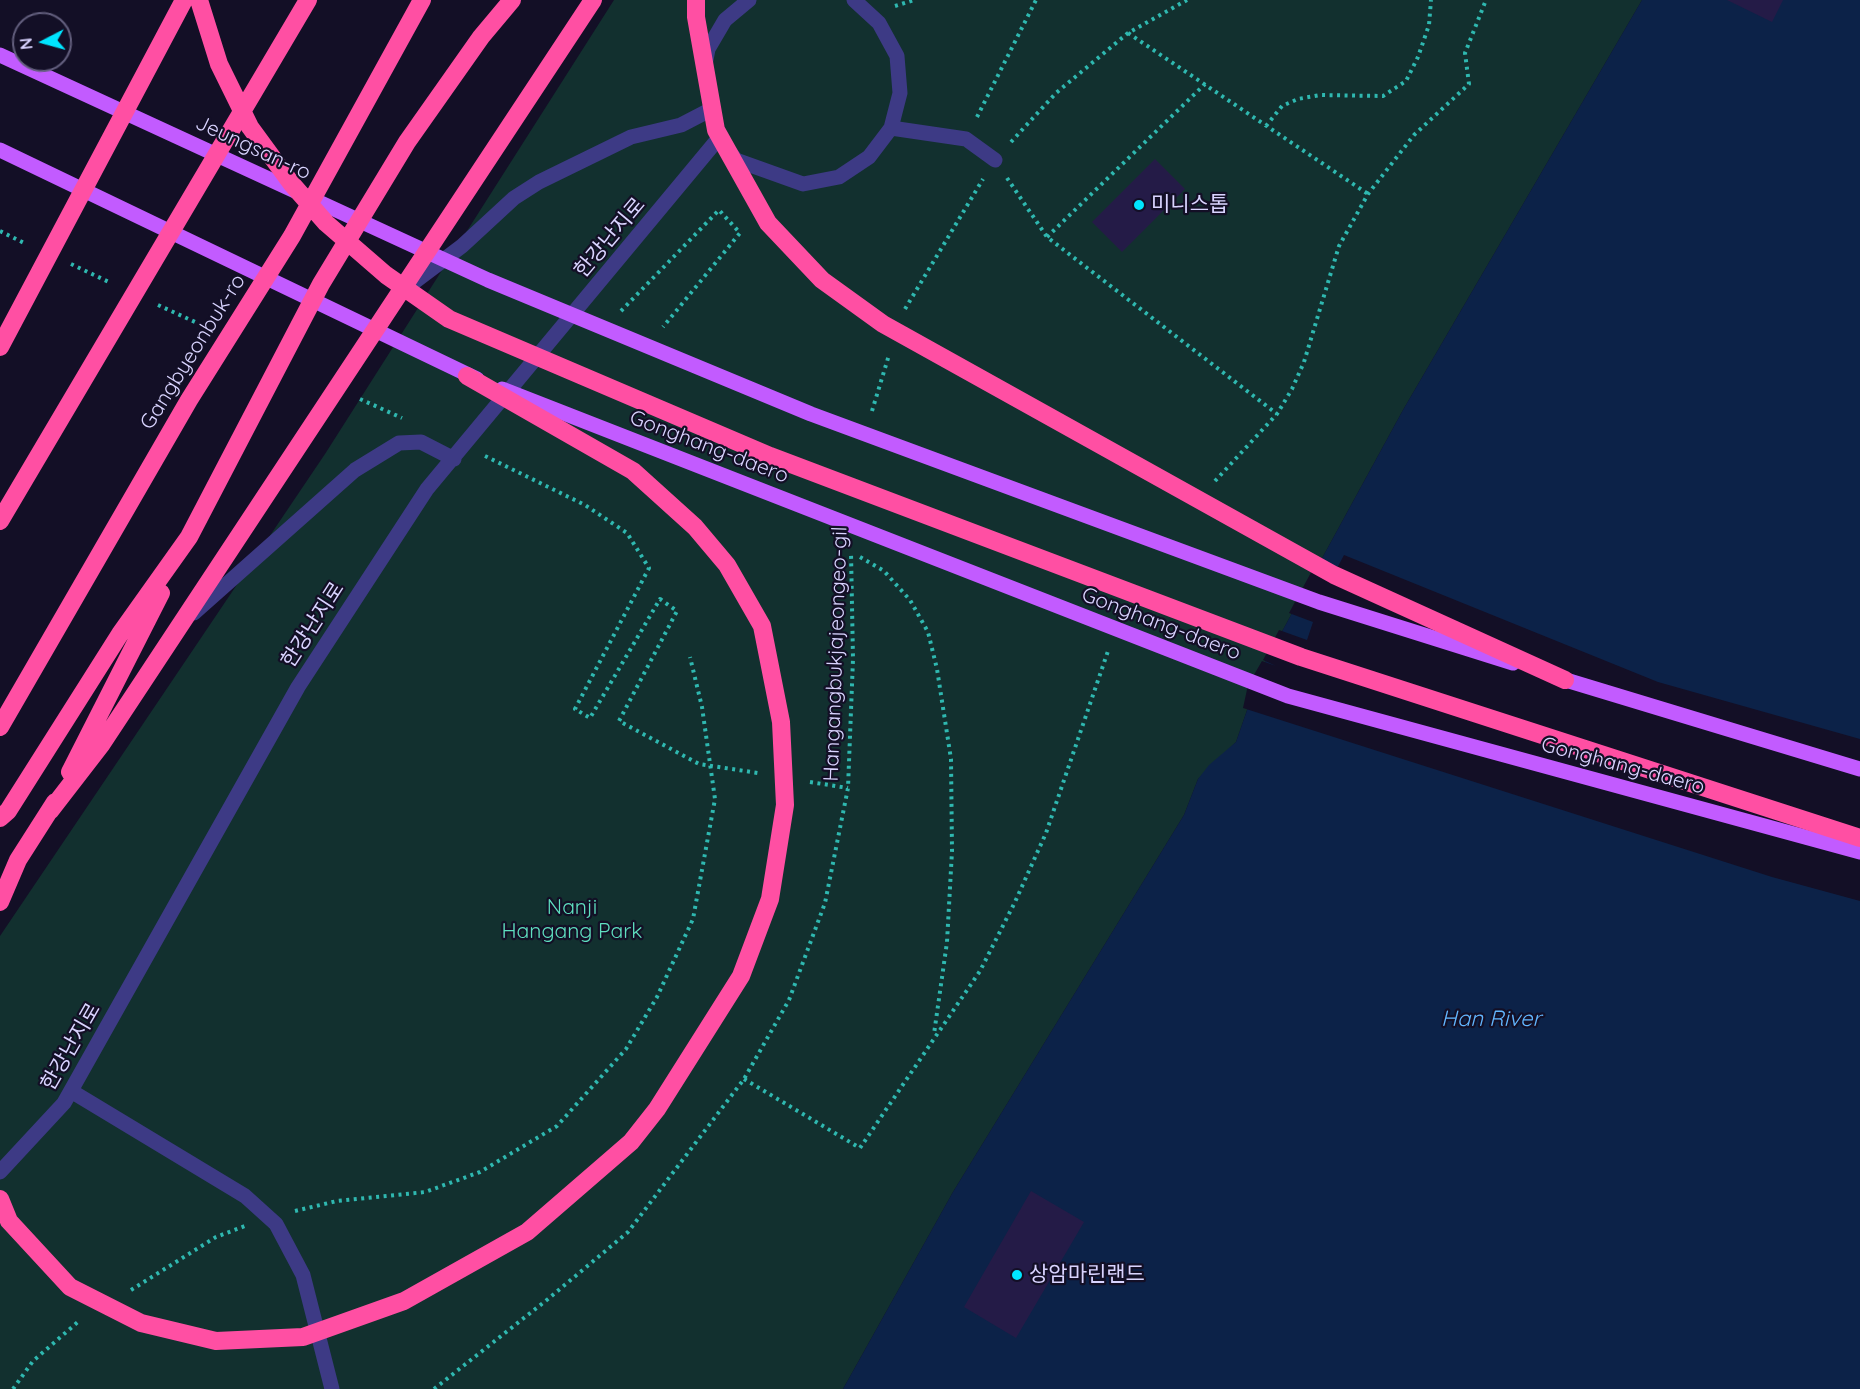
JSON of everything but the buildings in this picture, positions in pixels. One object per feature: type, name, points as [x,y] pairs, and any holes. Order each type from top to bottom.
[{"type":"highway","points":[[0,347],[184,0]]},
{"type":"highway","points":[[199,0],[219,64],[250,127],[291,183],[326,223],[377,267],[449,319],[770,456],[1300,657],[1860,838]]},
{"type":"highway","points":[[0,521],[308,0]]},
{"type":"highway","name":"Gangbyeonbuk-ro","points":[[0,727],[189,400],[292,236],[422,0]]},
{"type":"highway","points":[[50,811],[321,284],[414,133],[481,37],[512,0]]},
{"type":"highway","points":[[0,902],[18,860],[50,811],[101,745],[593,0]]},
{"type":"highway","points":[[696,0],[696,17],[716,130],[768,223],[822,280],[883,324],[1334,574],[1565,680]]},
{"type":"highway","points":[[0,1199],[9,1221],[70,1287],[141,1323],[216,1341],[303,1337],[404,1301],[527,1232],[631,1142],[657,1108],[741,976],[770,899],[785,805],[781,722],[762,626],[721,557],[695,527],[633,471],[467,376]]},
{"type":"highway","points":[[0,819],[8,811],[120,634],[189,537]]},
{"type":"main road","name":"Jeungsan-ro","points":[[0,55],[488,280],[811,414],[1319,602],[1565,680]]},
{"type":"main road","points":[[0,150],[467,376]]},
{"type":"main road","name":"Gonghang-daero","points":[[467,376],[1288,696],[1860,852]]},
{"type":"main road","points":[[1565,680],[1860,769]]},
{"type":"lane","points":[[749,0],[725,20],[708,49],[702,81],[706,112],[718,139],[736,160],[803,184],[839,177],[869,158],[891,128],[900,93],[897,56],[879,23],[854,0]]},
{"type":"lane","points":[[396,296],[462,246],[514,198],[539,182],[630,137],[681,125],[706,112]]},
{"type":"lane","points":[[891,128],[966,139],[994,160]]},
{"type":"lane","name":"한강난지로","points":[[0,1172],[64,1103],[298,687],[427,489],[718,139]]},
{"type":"lane","points":[[180,625],[355,470],[399,443],[421,442],[454,459]]},
{"type":"lane","points":[[71,1091],[245,1196],[276,1224],[303,1275],[332,1389]]},
{"type":"path","points":[[966,139],[1036,0]]},
{"type":"path","points":[[900,316],[994,160],[1056,93],[1128,33],[1188,0]]},
{"type":"path","points":[[1266,126],[1282,106],[1298,99],[1320,95],[1383,96],[1406,81],[1418,57],[1429,26],[1431,0]]},
{"type":"path","points":[[1469,84],[1465,53],[1486,0]]},
{"type":"path","points":[[1128,33],[1368,194]]},
{"type":"path","points":[[1047,237],[1205,84]]},
{"type":"path","points":[[994,160],[1047,237],[1277,414]]},
{"type":"path","points":[[616,316],[719,210],[740,233],[662,328]]},
{"type":"path","points":[[871,414],[891,348]]},
{"type":"path","name":"Hangangbukjajeongeo-gil","points":[[434,1389],[548,1299],[627,1232],[744,1079],[789,1000],[825,903],[848,788],[853,659],[852,540]]},
{"type":"path","points":[[851,552],[884,571],[910,600],[928,632],[937,669],[951,759],[952,851],[946,942],[934,1035]]},
{"type":"path","points":[[649,568],[575,709],[590,718],[660,599],[677,611],[619,721],[699,764],[768,775]]},
{"type":"path","points":[[123,1295],[216,1237],[269,1217],[337,1201],[425,1192],[480,1173],[564,1119],[626,1049],[657,997],[693,919],[716,799],[702,707],[690,657]]},
{"type":"path","points":[[802,781],[848,788]]},
{"type":"path","points":[[744,1079],[860,1148]]},
{"type":"path","points":[[13,1389],[33,1360],[85,1317]]},
{"type":"green space","name":"Nanji Hangang Park","points":[[614,0],[1642,0],[1403,410],[1261,670],[1236,742],[1198,779],[1184,815],[953,1192],[843,1389],[0,1389],[0,936],[325,454]]},
{"type":"water","name":"Han River","points":[[1642,0],[1860,0],[1860,1389],[843,1389],[953,1192],[1184,815],[1198,779],[1209,765],[1236,742],[1261,670],[1403,410]]},
{"type":"pier","points":[[1344,555],[1658,682],[1860,739],[1860,901],[1772,877],[1243,708],[1248,685],[1262,661],[1276,666],[1263,660],[1279,630],[1307,640],[1313,622],[1289,613],[1314,567],[1334,574]]},
{"type":"place","name":"미니스톱","points":[[1139,205]]},
{"type":"place","name":"상암마린랜드","points":[[1017,1275]]}]
